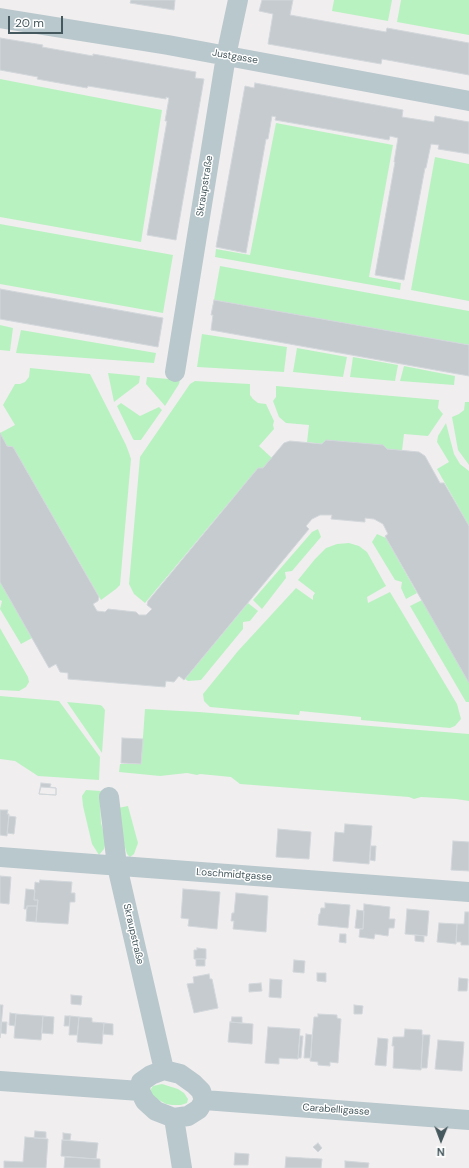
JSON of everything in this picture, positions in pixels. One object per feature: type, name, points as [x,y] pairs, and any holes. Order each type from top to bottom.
[{"type":"street","name":"Skraupstraße","points":[[175,372],[226,56],[238,0]]},
{"type":"street","name":"Justgasse","points":[[0,18],[168,45],[469,101]]},
{"type":"street","name":"Skraupstraße","points":[[109,797],[117,866],[164,1070]]},
{"type":"street","name":"Loschmidtgasse","points":[[0,857],[469,892]]},
{"type":"street","points":[[164,1070],[180,1074],[194,1084],[201,1092],[204,1100],[199,1109],[188,1116],[174,1118],[156,1111],[145,1101],[140,1091],[141,1082],[150,1075],[164,1070]]},
{"type":"street","points":[[0,1080],[140,1091]]},
{"type":"street","name":"Carabelligasse","points":[[204,1100],[469,1120]]},
{"type":"street","points":[[174,1118],[182,1168]]},
{"type":"green space","points":[[334,0],[392,0],[388,21],[332,11]]},
{"type":"green space","points":[[401,0],[469,0],[469,35],[397,22]]},
{"type":"green space","points":[[0,79],[162,110],[141,242],[0,217]]},
{"type":"green space","points":[[276,123],[393,145],[369,277],[401,283],[400,290],[215,257],[216,249],[250,255]]},
{"type":"green space","points":[[435,157],[469,164],[469,301],[411,290]]},
{"type":"green space","points":[[0,224],[173,255],[163,313],[0,284]]},
{"type":"green space","points":[[220,266],[469,311],[469,345],[214,300]]},
{"type":"green space","points":[[0,325],[13,328],[10,351],[0,350]]},
{"type":"green space","points":[[21,330],[156,353],[154,363],[16,353]]},
{"type":"green space","points":[[202,334],[287,347],[284,372],[197,367]]},
{"type":"green space","points":[[297,348],[347,357],[343,377],[293,372]]},
{"type":"green space","points":[[353,357],[398,365],[395,381],[350,377]]},
{"type":"green space","points":[[404,366],[455,376],[454,385],[400,381]]},
{"type":"green space","points":[[30,368],[90,374],[126,445],[131,459],[120,585],[101,600],[13,447],[7,446],[0,433],[15,425],[3,405],[15,384],[25,382],[29,377]]},
{"type":"green space","points":[[108,373],[140,376],[139,383],[114,402]]},
{"type":"green space","points":[[147,377],[180,380],[165,406],[146,384]]},
{"type":"green space","points":[[195,381],[250,384],[250,395],[258,403],[266,404],[274,421],[274,429],[259,446],[272,458],[263,468],[258,468],[145,603],[134,594],[129,584],[140,457],[190,384]]},
{"type":"green space","points":[[276,386],[439,400],[438,408],[443,414],[428,436],[404,434],[402,451],[326,440],[322,444],[307,442],[309,425],[286,423],[279,417],[273,401],[276,397]]},
{"type":"green space","points":[[465,402],[469,402],[469,465],[458,450],[452,417],[464,410]]},
{"type":"green space","points":[[121,403],[140,416],[159,407],[162,410],[141,440],[133,439],[117,406]]},
{"type":"green space","points":[[446,423],[454,454],[460,464],[469,471],[469,526],[437,469],[449,462],[437,442],[438,436]]},
{"type":"green space","points":[[318,529],[321,537],[292,571],[285,572],[286,578],[262,609],[253,600],[312,532]]},
{"type":"green space","points":[[377,534],[386,538],[417,593],[406,599],[401,588],[402,582],[395,580],[372,542]]},
{"type":"green space","points":[[349,543],[359,546],[367,552],[386,586],[367,597],[368,603],[390,592],[457,704],[461,719],[455,726],[450,728],[361,720],[361,717],[300,711],[299,715],[210,707],[204,701],[203,694],[238,651],[296,588],[313,600],[315,593],[298,580],[315,559],[326,548],[337,544]]},
{"type":"green space","points":[[0,582],[32,638],[21,644],[0,609],[2,601],[0,600]]},
{"type":"green space","points":[[422,600],[469,683],[469,702],[466,702],[410,606]]},
{"type":"green space","points":[[248,603],[258,611],[250,621],[243,622],[243,629],[201,680],[188,681],[185,679]]},
{"type":"green space","points":[[0,628],[28,677],[29,682],[26,687],[19,691],[0,690]]},
{"type":"green space","points":[[0,696],[59,701],[100,757],[99,780],[38,776],[15,761],[0,759]]},
{"type":"green space","points":[[67,702],[100,705],[105,710],[102,753]]},
{"type":"green space","points":[[145,709],[469,734],[469,801],[421,797],[414,799],[409,797],[240,784],[231,777],[200,774],[197,775],[187,773],[160,776],[119,772],[120,764],[141,764]]},
{"type":"green space","points":[[86,790],[101,791],[101,823],[106,841],[104,849],[99,855],[92,844],[83,806],[82,796]]},
{"type":"green space","points":[[128,806],[138,843],[134,854],[130,857],[127,854],[122,837],[118,808]]},
{"type":"green space","points":[[162,1084],[178,1089],[184,1093],[188,1099],[187,1103],[172,1105],[166,1104],[155,1098],[150,1093],[151,1089],[153,1086]]},
{"type":"building","points":[[131,0],[175,0],[174,10],[130,3]]},
{"type":"building","points":[[262,0],[293,0],[290,15],[386,32],[387,28],[469,43],[469,75],[382,59],[381,64],[268,44],[273,14],[259,11]]},
{"type":"building","points":[[0,38],[43,45],[42,47],[93,56],[93,54],[196,72],[195,78],[204,79],[176,240],[147,235],[167,121],[165,121],[169,98],[166,97],[166,99],[88,86],[87,88],[37,79],[38,77],[0,70]]},
{"type":"building","points":[[255,83],[403,110],[402,117],[434,122],[435,116],[469,122],[469,154],[438,149],[439,145],[431,144],[425,168],[404,280],[375,275],[398,138],[390,136],[389,140],[275,120],[276,117],[272,116],[268,139],[266,139],[246,253],[216,247],[245,86],[254,88]]},
{"type":"building","points":[[0,289],[163,318],[158,347],[0,319]]},
{"type":"building","points":[[214,300],[469,345],[469,376],[211,330],[213,315],[211,315]]},
{"type":"building","points":[[0,433],[7,446],[13,447],[99,597],[98,601],[93,604],[97,611],[105,612],[108,609],[136,612],[139,615],[146,615],[152,609],[147,605],[148,601],[258,468],[263,468],[284,443],[290,441],[322,444],[326,440],[383,445],[387,449],[419,452],[425,456],[440,483],[444,483],[469,526],[469,683],[385,536],[388,534],[383,524],[374,519],[365,518],[365,522],[331,519],[332,515],[320,515],[312,519],[306,526],[309,529],[184,680],[179,676],[174,682],[166,681],[165,687],[68,679],[68,673],[60,672],[56,664],[49,668],[0,582]]},
{"type":"building","points":[[122,738],[143,739],[141,764],[121,763]]},
{"type":"building","points":[[41,783],[51,784],[50,787],[56,788],[56,795],[39,794]]},
{"type":"building","points":[[41,787],[56,788],[56,795],[39,794]]},
{"type":"building","points":[[0,810],[8,810],[7,836],[0,835]]},
{"type":"building","points":[[9,816],[16,817],[14,834],[7,833]]},
{"type":"building","points":[[345,824],[372,826],[369,864],[333,861],[335,832],[344,833]]},
{"type":"building","points":[[278,829],[311,832],[309,859],[276,857]]},
{"type":"building","points":[[453,841],[469,842],[469,871],[451,870]]},
{"type":"building","points":[[371,846],[376,846],[375,861],[370,860]]},
{"type":"building","points":[[0,876],[11,877],[9,904],[0,903]]},
{"type":"building","points":[[40,880],[72,882],[71,893],[75,893],[75,902],[70,902],[68,924],[36,922],[38,900],[34,900],[35,882],[39,883]]},
{"type":"building","points":[[26,889],[35,890],[34,900],[38,900],[37,906],[27,906],[27,909],[24,909]]},
{"type":"building","points":[[183,889],[220,892],[217,929],[188,926],[189,919],[181,918]]},
{"type":"building","points":[[236,893],[268,896],[266,932],[233,929],[234,921],[231,921],[232,913],[234,913]]},
{"type":"building","points":[[325,903],[350,905],[348,928],[318,925],[319,914],[321,908],[325,908]]},
{"type":"building","points":[[364,904],[390,907],[389,919],[395,919],[394,928],[389,928],[388,936],[375,934],[374,939],[359,937],[360,929],[363,929]]},
{"type":"building","points":[[27,906],[37,906],[36,922],[26,921]]},
{"type":"building","points":[[407,909],[429,911],[427,936],[405,934]]},
{"type":"building","points":[[357,910],[364,911],[363,929],[355,928]]},
{"type":"building","points":[[465,912],[469,912],[469,945],[461,945],[461,942],[456,942],[457,924],[464,924]]},
{"type":"building","points":[[439,923],[457,924],[456,944],[437,942]]},
{"type":"building","points":[[340,934],[346,934],[346,943],[339,942]]},
{"type":"building","points":[[415,935],[424,936],[424,942],[415,941]]},
{"type":"building","points":[[197,948],[206,949],[206,959],[194,959],[194,950],[197,950]]},
{"type":"building","points":[[196,959],[205,959],[205,966],[196,966]]},
{"type":"building","points":[[294,960],[305,961],[304,973],[293,972]]},
{"type":"building","points":[[317,973],[326,973],[326,982],[317,981]]},
{"type":"building","points":[[209,974],[210,979],[212,979],[218,1008],[194,1013],[187,984],[194,983],[193,977]]},
{"type":"building","points":[[459,978],[468,979],[467,991],[458,991]]},
{"type":"building","points":[[270,979],[282,980],[281,998],[269,997]]},
{"type":"building","points":[[261,983],[262,991],[249,992],[249,984]]},
{"type":"building","points":[[71,995],[82,996],[81,1005],[71,1004]]},
{"type":"building","points":[[0,1005],[3,1005],[0,1038]]},
{"type":"building","points":[[354,1005],[363,1006],[362,1014],[354,1014]]},
{"type":"building","points":[[10,1013],[16,1014],[15,1026],[9,1025]]},
{"type":"building","points":[[16,1014],[43,1016],[41,1040],[14,1038]]},
{"type":"building","points":[[318,1014],[337,1015],[337,1018],[341,1019],[338,1063],[330,1062],[330,1066],[318,1065],[318,1062],[310,1061],[314,1017],[318,1017]]},
{"type":"building","points":[[43,1016],[54,1017],[53,1034],[42,1033]]},
{"type":"building","points":[[65,1016],[70,1016],[69,1026],[64,1026]]},
{"type":"building","points":[[70,1016],[79,1017],[77,1035],[69,1035]]},
{"type":"building","points":[[79,1017],[92,1018],[92,1022],[104,1023],[102,1044],[77,1042]]},
{"type":"building","points":[[232,1017],[242,1017],[242,1023],[231,1022]]},
{"type":"building","points":[[1,1022],[7,1022],[6,1034],[1,1033]]},
{"type":"building","points":[[230,1022],[253,1024],[252,1044],[228,1042]]},
{"type":"building","points":[[104,1023],[113,1024],[113,1035],[103,1034]]},
{"type":"building","points":[[268,1027],[300,1029],[298,1059],[279,1058],[279,1064],[265,1063]]},
{"type":"building","points":[[405,1029],[422,1030],[421,1070],[393,1068],[393,1037],[404,1037]]},
{"type":"building","points":[[306,1034],[312,1035],[311,1058],[304,1058]]},
{"type":"building","points":[[423,1035],[430,1035],[427,1068],[421,1068]]},
{"type":"building","points":[[300,1036],[303,1036],[301,1058],[298,1058]]},
{"type":"building","points":[[378,1038],[388,1039],[386,1066],[375,1065]]},
{"type":"building","points":[[438,1040],[464,1042],[462,1071],[435,1069]]},
{"type":"building","points":[[35,1131],[46,1132],[46,1138],[34,1138]]},
{"type":"building","points":[[63,1133],[71,1134],[70,1140],[63,1140]]},
{"type":"building","points":[[25,1137],[48,1139],[46,1168],[4,1168],[4,1161],[23,1162]]},
{"type":"building","points":[[62,1140],[98,1143],[96,1159],[61,1156]]},
{"type":"building","points":[[318,1143],[322,1148],[318,1152],[313,1147]]},
{"type":"building","points":[[235,1153],[249,1154],[248,1165],[234,1165]]},
{"type":"building","points":[[65,1157],[100,1159],[100,1168],[64,1168]]},
{"type":"building","points":[[286,1157],[322,1159],[321,1168],[285,1168]]},
{"type":"building","points":[[345,1161],[369,1163],[368,1168],[345,1168]]}]
